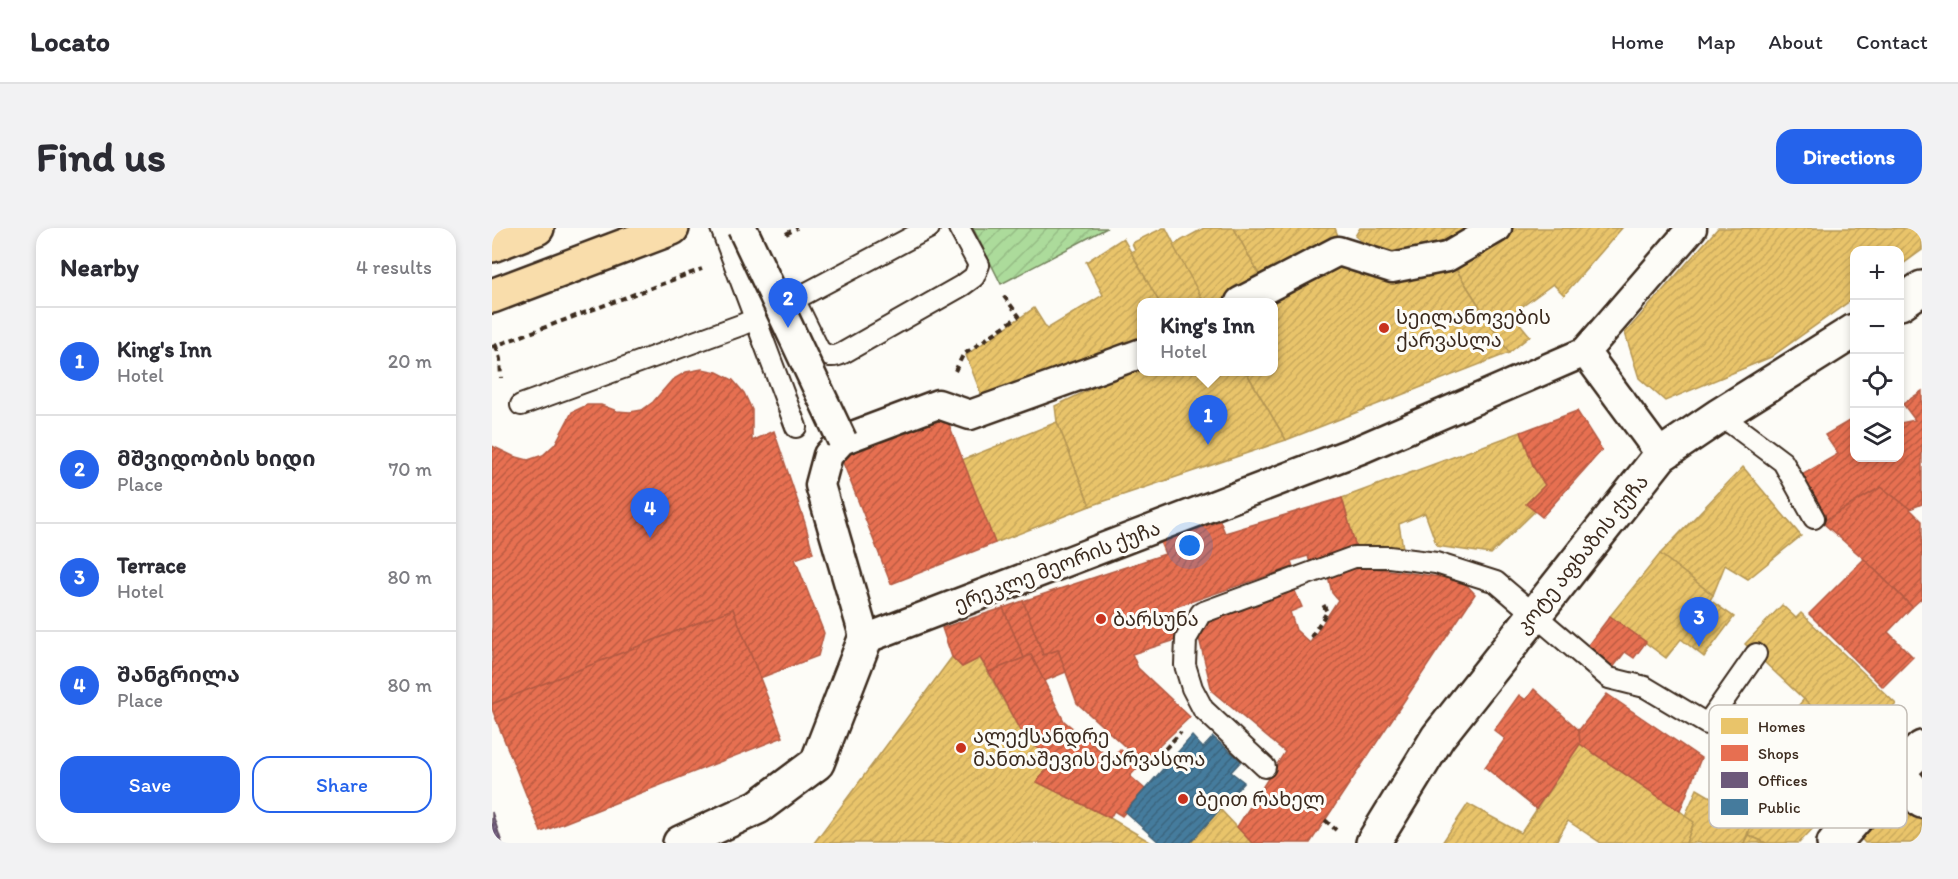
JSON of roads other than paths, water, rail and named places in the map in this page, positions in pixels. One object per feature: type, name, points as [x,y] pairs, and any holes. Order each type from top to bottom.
[{"type":"highway","points":[[492,245],[537,228]]},
{"type":"highway","points":[[492,296],[672,228]]},
{"type":"street","points":[[742,228],[842,440]]},
{"type":"street","points":[[1249,298],[1338,251],[1392,268],[1447,257],[1497,228]]},
{"type":"street","points":[[1661,455],[1585,352],[1692,228]]},
{"type":"street","points":[[1904,300],[1922,288]]},
{"type":"street","name":"კოტე აფხაზის ქუჩა","points":[[1373,843],[1438,737],[1661,455],[1850,334]]},
{"type":"street","name":"ერეკლე მეორის ქუჩა","points":[[865,639],[1361,449],[1585,352]]},
{"type":"street","points":[[680,843],[758,807],[817,763],[865,639],[820,485],[828,455],[842,440],[938,404],[970,415],[1137,355]]},
{"type":"street","points":[[1907,762],[1922,748]]},
{"type":"street","points":[[1907,784],[1922,801]]},
{"type":"street","points":[[1834,843],[1847,828]]},
{"type":"lane","points":[[721,228],[796,427]]},
{"type":"lane","points":[[521,405],[754,319],[929,228]]},
{"type":"lane","points":[[794,299],[819,350],[825,356],[835,357],[974,277],[980,265],[960,228]]},
{"type":"lane","points":[[1720,415],[1783,462],[1814,518]]},
{"type":"lane","points":[[1265,767],[1203,710],[1192,688],[1185,664],[1186,639],[1201,613],[1354,557],[1389,557],[1436,563],[1496,582],[1609,678],[1645,687],[1707,724],[1709,721]]},
{"type":"lane","points":[[1720,705],[1756,654]]},
{"type":"place","name":"მშვიდობის ხიდი","points":[[788,328]]},
{"type":"place","name":"სეილანოვების ქარვასლა","points":[[1384,328]]},
{"type":"place","name":"King's Inn","points":[[1208,445]]},
{"type":"place","name":"შანგრილა","points":[[650,538]]},
{"type":"place","name":"ბარსუნა","points":[[1101,619]]},
{"type":"place","name":"Terrace","points":[[1699,647]]},
{"type":"place","name":"ალექსანდრე მანთაშევის ქარვასლა","points":[[961,748]]},
{"type":"place","name":"ბეით რახელ","points":[[1183,799]]}]
